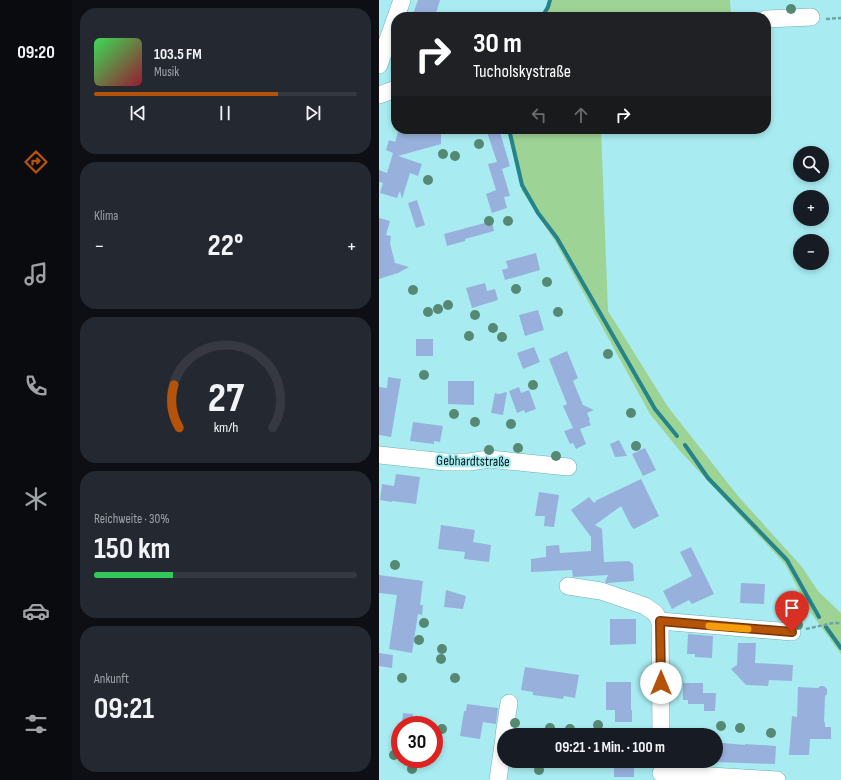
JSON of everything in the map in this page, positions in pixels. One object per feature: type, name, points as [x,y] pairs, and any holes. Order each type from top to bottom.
[{"type":"street","points":[[398,12],[402,0]]},
{"type":"street","points":[[771,19],[811,17]]},
{"type":"street","points":[[379,65],[391,31]]},
{"type":"street","points":[[379,95],[391,91]]},
{"type":"street","name":"Gebhardtstraße","points":[[379,456],[445,462],[469,462],[489,459],[567,467]]},
{"type":"street","points":[[568,586],[601,591],[645,606],[655,613],[660,621],[661,728]]},
{"type":"street","points":[[660,621],[792,632]]},
{"type":"street","points":[[505,728],[509,703]]},
{"type":"street","points":[[498,780],[500,768]]},
{"type":"street","points":[[661,771],[777,780]]},
{"type":"path","points":[[792,632],[833,623],[841,623]]},
{"type":"green space","points":[[551,0],[730,0],[731,12],[546,12]]},
{"type":"green space","points":[[508,134],[601,134],[608,311],[668,407],[738,496],[802,567],[818,591],[841,613],[841,654],[811,613],[785,564],[680,451],[650,414],[555,241],[522,191]]},
{"type":"building","points":[[418,0],[440,0],[436,12],[414,12]]},
{"type":"building","points":[[397,134],[441,134],[441,144],[398,156],[422,164],[418,176],[410,173],[402,199],[400,191],[397,198],[380,193],[383,183],[379,182],[379,170],[387,173],[393,153],[386,150],[389,140],[395,142]]},
{"type":"building","points":[[488,134],[500,134],[510,166],[502,169],[510,196],[504,197],[507,208],[492,213],[486,194],[496,190],[488,164],[497,162]]},
{"type":"building","points":[[417,200],[425,225],[416,228],[408,203]]},
{"type":"building","points":[[379,218],[390,221],[386,235],[391,236],[390,243],[395,263],[409,267],[398,273],[379,279]]},
{"type":"building","points":[[492,221],[494,231],[447,246],[444,234]]},
{"type":"building","points":[[536,253],[540,270],[505,280],[502,270],[508,268],[506,261]]},
{"type":"building","points":[[485,283],[487,291],[495,289],[498,300],[472,308],[466,288]]},
{"type":"building","points":[[538,310],[544,330],[525,336],[519,315]]},
{"type":"building","points":[[416,339],[433,339],[433,356],[416,356]]},
{"type":"building","points":[[534,347],[540,362],[523,369],[517,353]]},
{"type":"building","points":[[567,351],[578,378],[573,381],[583,405],[594,410],[587,413],[591,425],[580,429],[586,444],[576,449],[573,443],[570,444],[564,431],[573,428],[563,406],[567,404],[549,359]]},
{"type":"building","points":[[388,377],[401,379],[391,437],[379,435],[379,387],[387,388]]},
{"type":"building","points":[[448,381],[474,381],[474,405],[448,404]]},
{"type":"building","points":[[519,387],[521,393],[529,390],[536,409],[525,413],[524,410],[517,413],[509,391]]},
{"type":"building","points":[[507,392],[503,415],[491,413],[495,393],[499,394]]},
{"type":"building","points":[[413,422],[443,426],[440,442],[434,441],[434,444],[410,441]]},
{"type":"building","points":[[619,440],[627,456],[615,457],[610,444]]},
{"type":"building","points":[[645,448],[656,470],[643,476],[632,454]]},
{"type":"building","points":[[396,474],[420,477],[416,504],[380,500],[382,484],[394,486]]},
{"type":"building","points":[[641,479],[659,516],[634,529],[621,506],[595,525],[602,529],[604,562],[629,561],[633,564],[634,581],[607,583],[605,582],[608,575],[573,577],[572,570],[531,572],[531,559],[546,557],[546,546],[559,545],[560,553],[591,551],[591,537],[571,510],[589,497],[594,503],[597,500]]},
{"type":"building","points":[[539,492],[559,495],[554,527],[544,526],[545,516],[535,516]]},
{"type":"building","points":[[441,525],[475,530],[473,542],[491,545],[489,562],[464,559],[465,552],[438,549]]},
{"type":"building","points":[[691,547],[714,594],[692,604],[689,600],[672,609],[663,591],[692,576],[680,552]]},
{"type":"building","points":[[379,575],[423,581],[420,605],[423,605],[422,615],[418,614],[412,653],[389,649],[397,595],[379,593]]},
{"type":"building","points":[[741,583],[765,584],[764,604],[740,603]]},
{"type":"building","points":[[446,590],[466,596],[463,609],[444,607]]},
{"type":"building","points":[[610,619],[636,619],[636,644],[610,645]]},
{"type":"building","points":[[688,634],[713,636],[712,658],[695,657],[695,654],[687,654]]},
{"type":"building","points":[[738,643],[756,643],[755,663],[793,665],[792,681],[769,680],[768,686],[746,685],[731,669],[737,665]]},
{"type":"building","points":[[379,653],[393,655],[392,668],[379,666]]},
{"type":"building","points":[[525,667],[579,675],[575,698],[564,696],[563,699],[533,695],[533,692],[521,690]]},
{"type":"building","points":[[606,682],[631,682],[632,722],[615,722],[615,710],[606,710]]},
{"type":"building","points":[[683,683],[703,683],[703,693],[716,693],[715,711],[704,711],[704,704],[688,704],[688,700],[683,700]]},
{"type":"building","points":[[820,686],[824,686],[827,689],[827,694],[825,696],[824,722],[825,727],[831,727],[831,739],[810,739],[809,755],[789,755],[792,716],[797,717],[798,687],[818,688]]},
{"type":"building","points":[[467,704],[498,708],[496,724],[483,722],[480,739],[460,736],[464,711],[466,711]]},
{"type":"building","points":[[403,713],[413,714],[413,716],[403,716]]},
{"type":"building","points":[[723,743],[776,746],[775,764],[723,762]]},
{"type":"building","points":[[614,768],[634,768],[634,777],[614,777]]},
{"type":"waterway","points":[[545,12],[550,0]]},
{"type":"waterway","points":[[510,134],[522,185],[538,213],[557,238],[655,409],[677,436]]},
{"type":"waterway","points":[[685,445],[708,478],[787,560],[819,617]]},
{"type":"waterway","points":[[826,627],[841,648]]},
{"type":"slow traffic","points":[[709,626],[748,629]]},
{"type":"route","points":[[661,683],[660,621],[792,632]]}]
